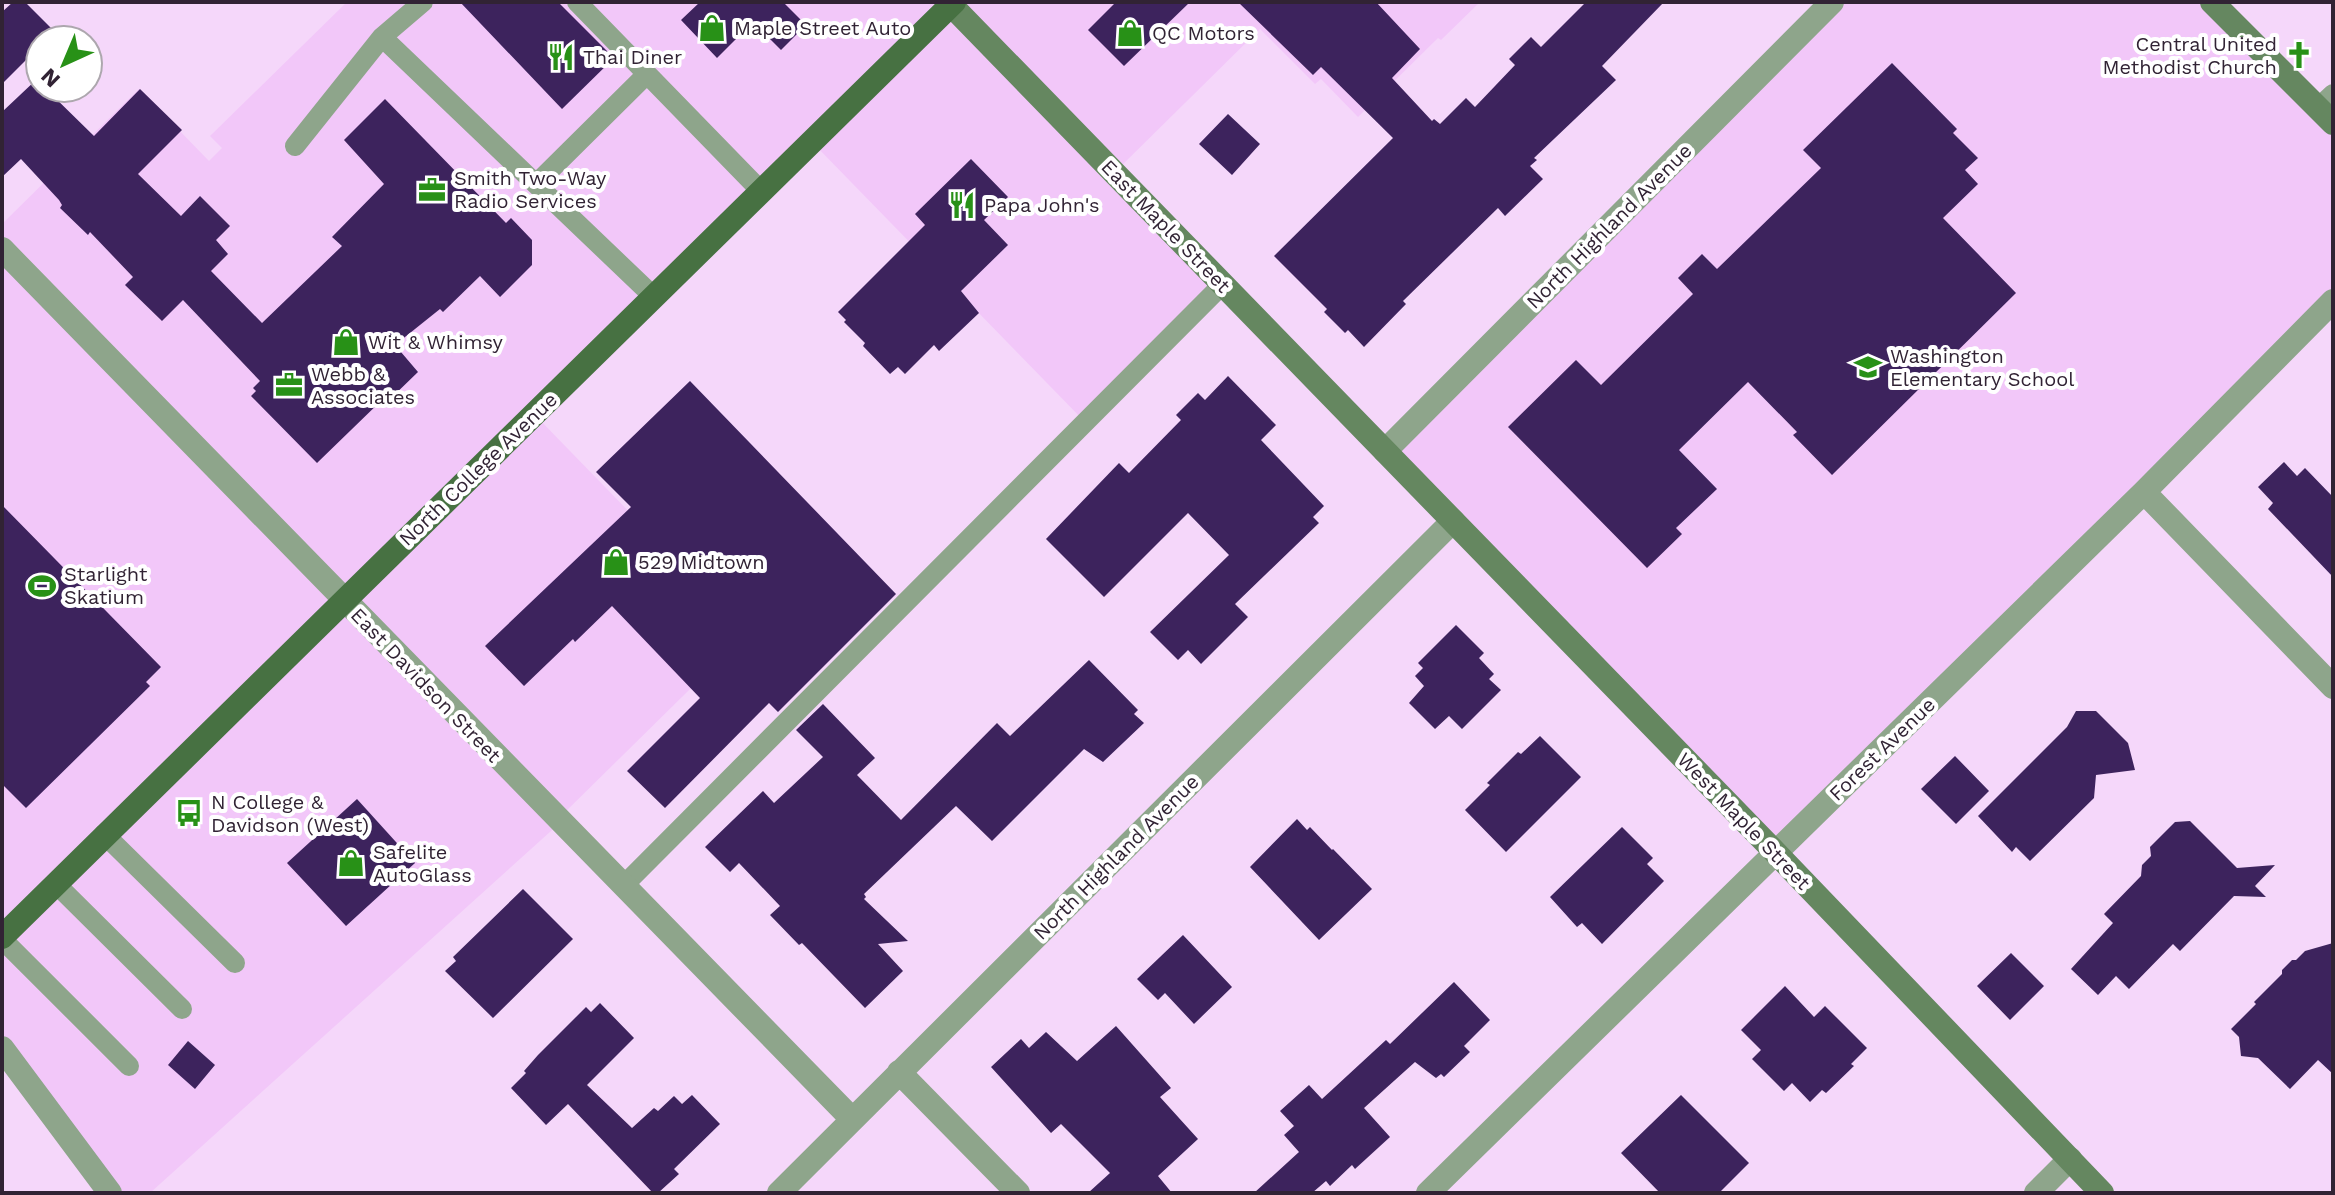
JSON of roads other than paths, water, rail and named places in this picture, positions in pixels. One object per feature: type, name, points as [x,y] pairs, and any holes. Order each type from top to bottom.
[{"type":"main road","name":"North College Avenue","points":[[2,938],[104,834],[951,3]]},
{"type":"street","name":"North Highland Avenue","points":[[1385,451],[1832,2]]},
{"type":"street","points":[[2212,2],[2328,108]]},
{"type":"street","name":"East Maple Street","points":[[951,3],[1385,451]]},
{"type":"street","name":"East Davidson Street","points":[[2,249],[852,1119]]},
{"type":"street","name":"Forest Avenue","points":[[1428,1193],[2144,492],[2333,301]]},
{"type":"street","name":"West Maple Street","points":[[1385,451],[2102,1193]]},
{"type":"street","points":[[2144,492],[2333,687]]},
{"type":"street","name":"North Highland Avenue","points":[[779,1193],[1453,521]]},
{"type":"street","points":[[2,1048],[110,1193]]},
{"type":"street","points":[[899,1072],[1018,1193]]},
{"type":"street","points":[[2036,1193],[2070,1159]]},
{"type":"lane","points":[[295,146],[382,37],[423,2]]},
{"type":"lane","points":[[577,2],[761,191]]},
{"type":"lane","points":[[382,37],[654,297]]},
{"type":"lane","points":[[536,184],[647,74]]},
{"type":"lane","points":[[623,886],[1223,284]]},
{"type":"lane","points":[[104,834],[235,963]]},
{"type":"lane","points":[[56,884],[182,1009]]},
{"type":"lane","points":[[2,938],[129,1066]]},
{"type":"place","name":"Maple Street Auto","points":[[712,28]]},
{"type":"place","name":"QC Motors","points":[[1130,33]]},
{"type":"place","name":"Central United Methodist Church","points":[[2299,55]]},
{"type":"place","name":"Thai Diner","points":[[561,57]]},
{"type":"place","name":"Smith Two-Way Radio Services","points":[[432,190]]},
{"type":"place","name":"Papa John's","points":[[962,205]]},
{"type":"place","name":"Wit & Whimsy","points":[[346,342]]},
{"type":"place","name":"Washington Elementary School","points":[[1868,367]]},
{"type":"place","name":"Webb & Associates","points":[[289,385]]},
{"type":"place","name":"529 Midtown","points":[[616,562]]},
{"type":"place","name":"Starlight Skatium","points":[[42,586]]},
{"type":"place","name":"N College & Davidson (West)","points":[[189,813]]},
{"type":"place","name":"Safelite AutoGlass","points":[[351,863]]}]
